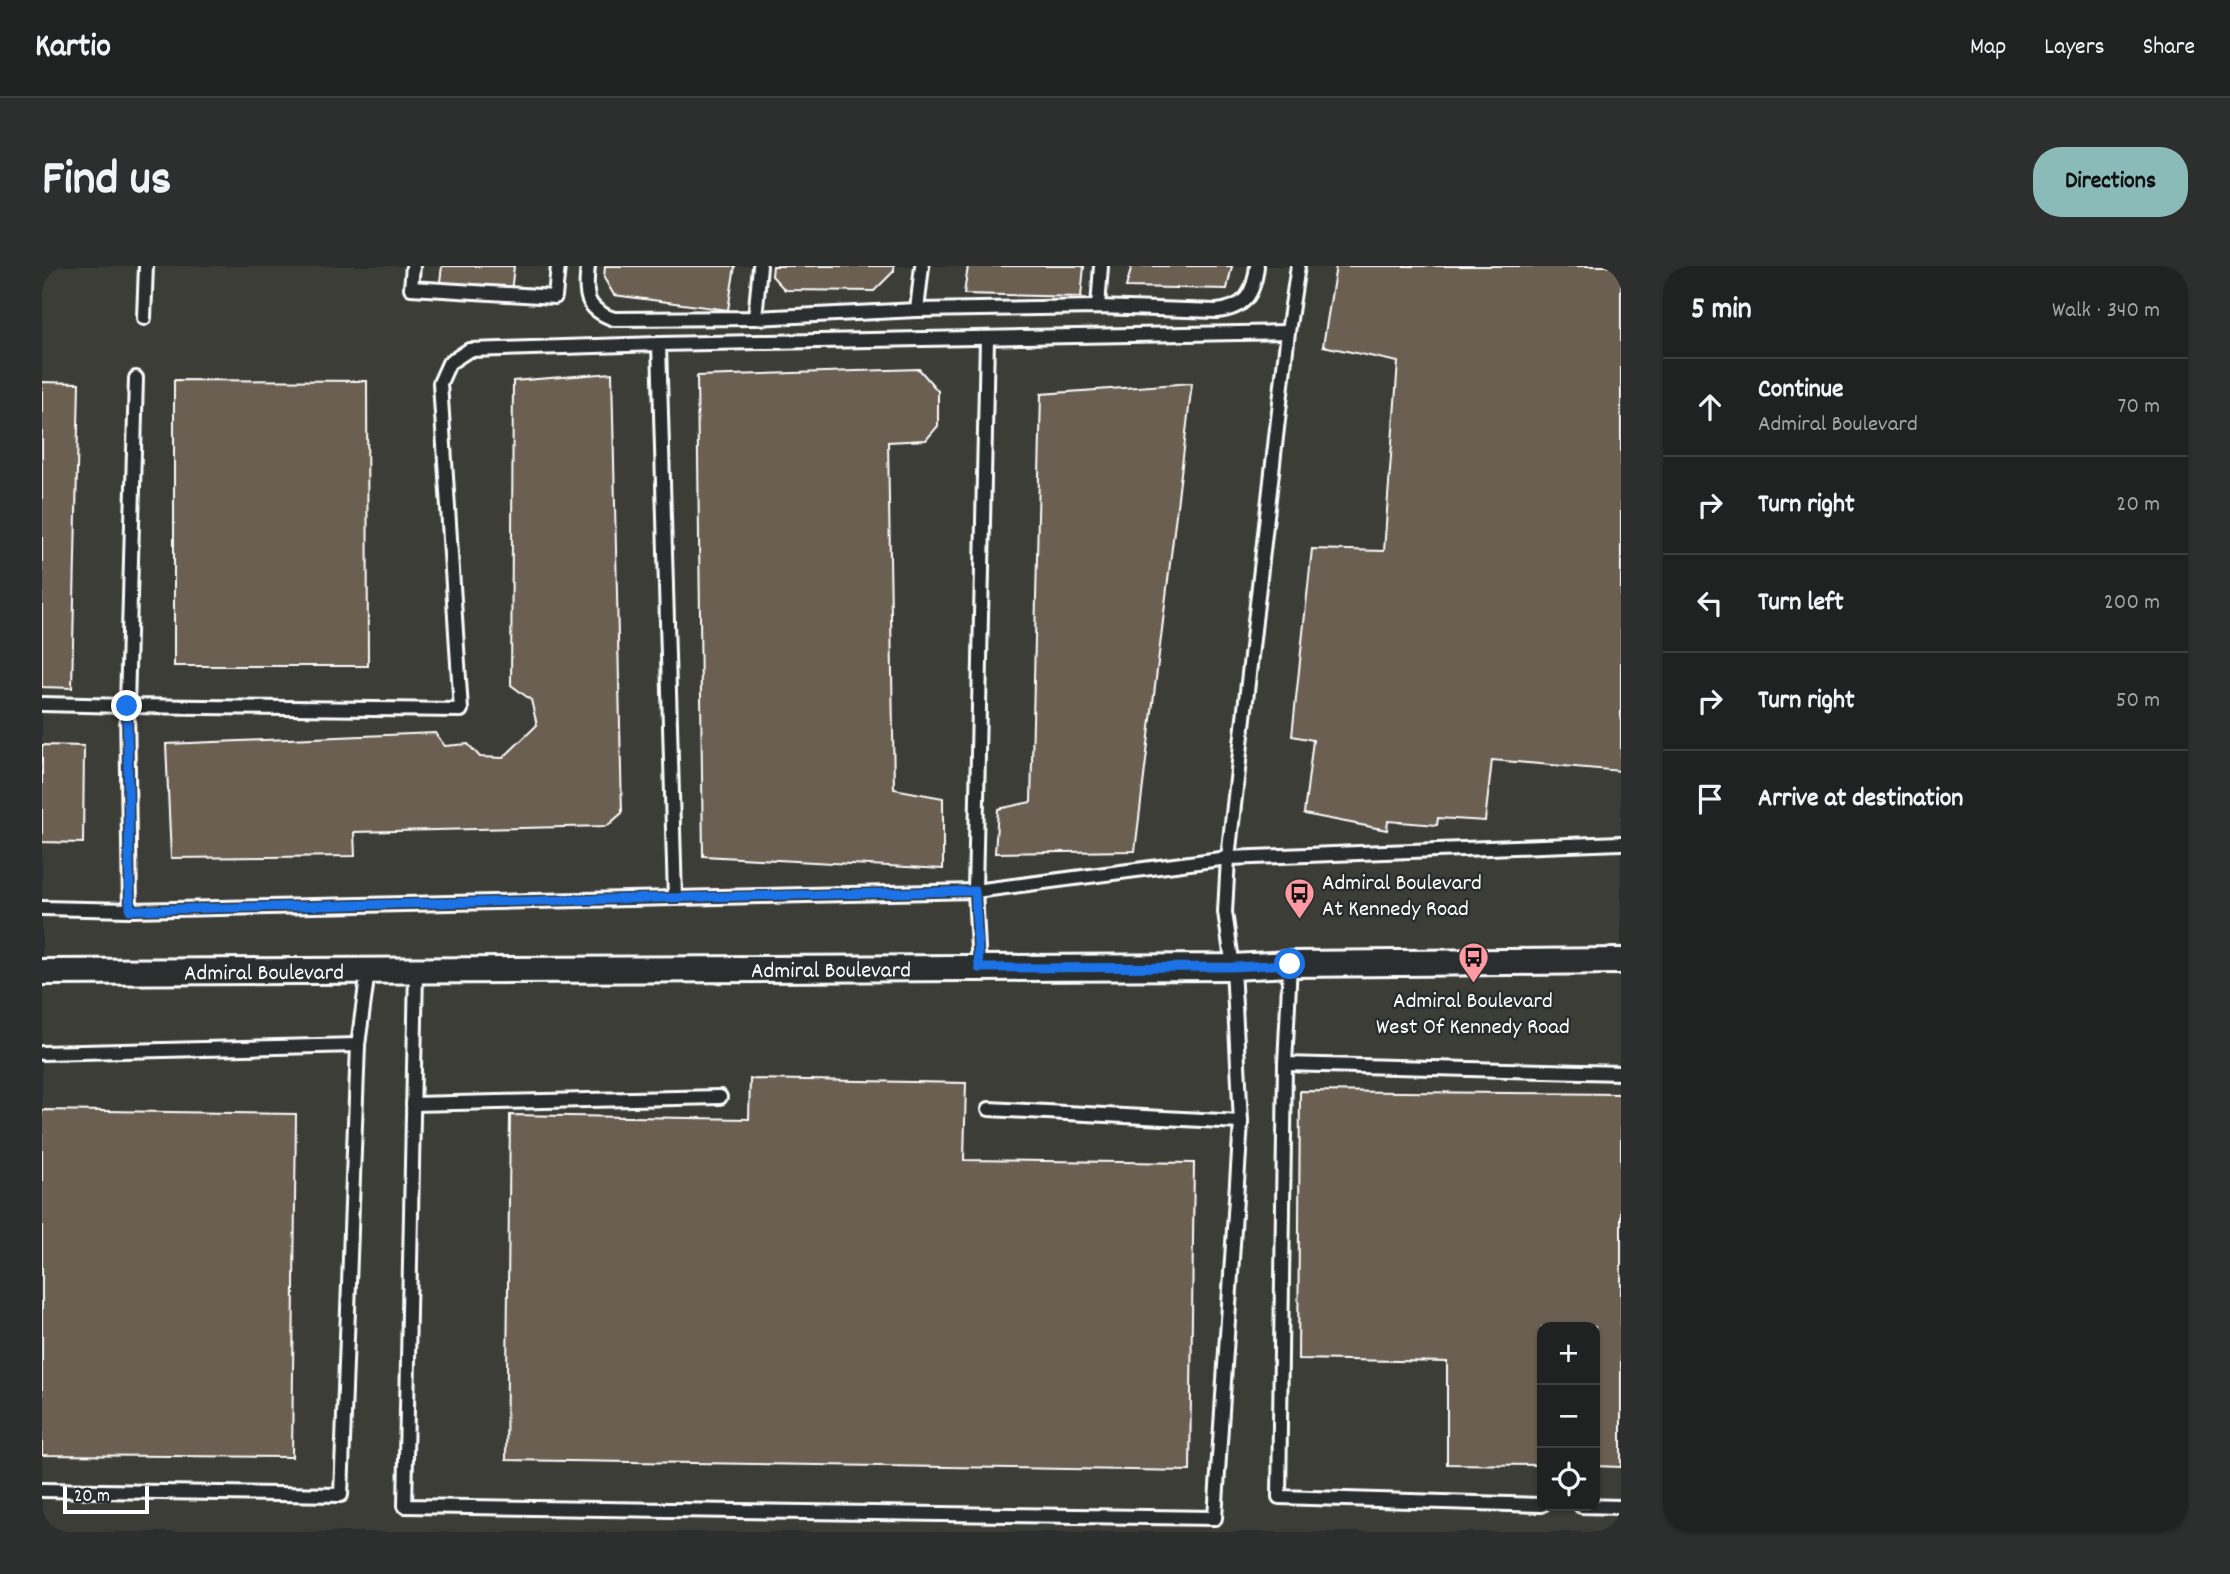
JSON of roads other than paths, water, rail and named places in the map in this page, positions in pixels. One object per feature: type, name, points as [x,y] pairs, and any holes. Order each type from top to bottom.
[{"type":"street","name":"Admiral Boulevard","points":[[42,972],[1233,967],[1290,964],[1621,961]]},
{"type":"lane","points":[[144,318],[146,266]]},
{"type":"lane","points":[[413,266],[411,288],[555,297],[558,266]]},
{"type":"lane","points":[[588,266],[587,295],[592,307],[602,315],[614,319],[755,318],[916,310],[1098,307],[1217,311],[1232,309],[1242,303],[1250,293],[1257,266]]},
{"type":"lane","points":[[755,318],[760,266]]},
{"type":"lane","points":[[916,310],[922,266]]},
{"type":"lane","points":[[1098,307],[1101,266]]},
{"type":"lane","points":[[416,971],[405,1506],[1215,1518],[1241,1122],[1233,967],[1225,912],[1228,858],[1288,332],[1298,266]]},
{"type":"lane","points":[[42,704],[461,710],[440,383],[449,363],[469,351],[659,344],[1288,332]]},
{"type":"lane","points":[[979,968],[975,891],[987,339]]},
{"type":"lane","points":[[659,344],[675,898]]},
{"type":"lane","points":[[130,910],[127,706],[136,379]]},
{"type":"lane","points":[[42,908],[130,910],[975,891],[1228,858],[1621,842]]},
{"type":"lane","points":[[1290,964],[1284,1064],[1279,1497],[1537,1505]]},
{"type":"lane","points":[[42,1490],[341,1495],[358,1045],[368,971]]},
{"type":"lane","points":[[42,1053],[358,1045]]},
{"type":"lane","points":[[1284,1064],[1621,1073]]},
{"type":"lane","points":[[413,1104],[720,1097]]},
{"type":"lane","points":[[989,1109],[1241,1122]]},
{"type":"lane","points":[[1600,1506],[1621,1507]]},
{"type":"place","name":"Admiral Boulevard At Kennedy Road","points":[[1299,921]]},
{"type":"place","name":"Admiral Boulevard West Of Kennedy Road","points":[[1473,985]]}]
